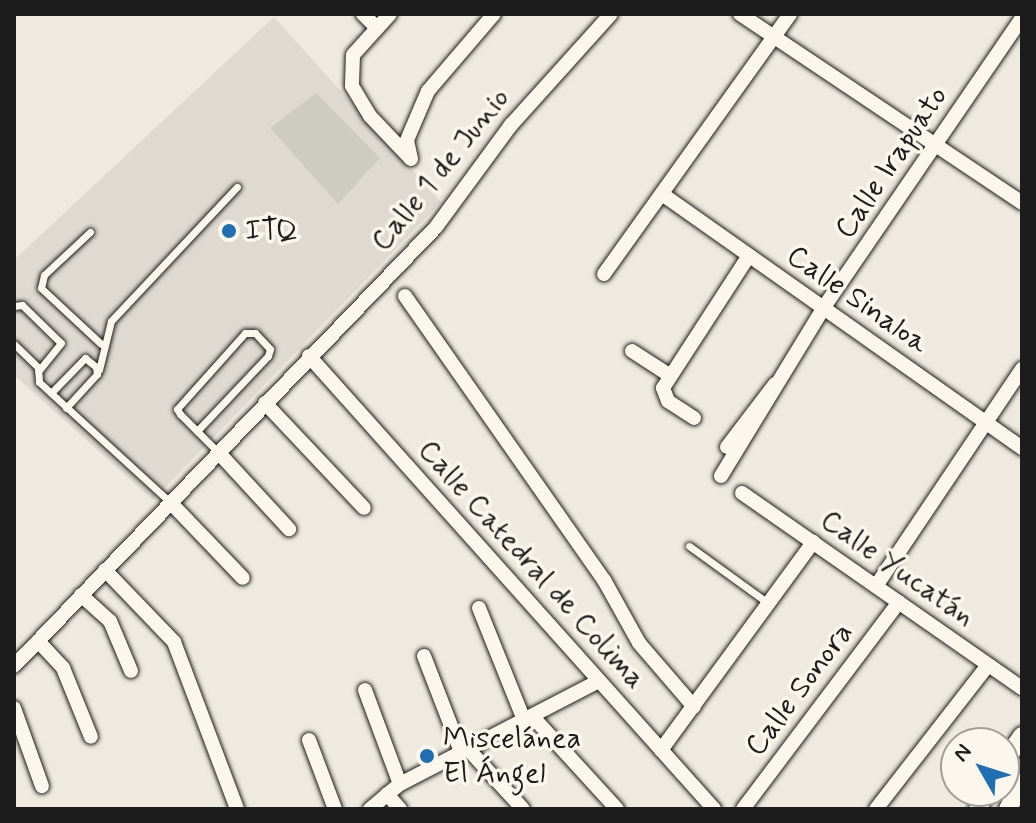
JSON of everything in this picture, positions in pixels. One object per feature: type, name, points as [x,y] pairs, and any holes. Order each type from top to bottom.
[{"type":"main road","points":[[1011,808],[1022,782]]},
{"type":"street","points":[[363,14],[376,27]]},
{"type":"street","points":[[390,14],[353,55],[352,86],[370,116],[411,159],[407,140],[428,91],[494,14]]},
{"type":"street","name":"Calle 1 de Junio","points":[[14,666],[436,227],[511,125],[611,14]]},
{"type":"street","points":[[740,14],[1022,203]]},
{"type":"street","points":[[604,274],[790,14]]},
{"type":"street","name":"Calle Irapuato","points":[[721,476],[824,307],[1022,18]]},
{"type":"street","name":"Calle Sinaloa","points":[[662,194],[1022,448]]},
{"type":"street","points":[[694,418],[663,395],[669,375],[748,257]]},
{"type":"street","points":[[405,296],[604,580],[639,643],[694,707]]},
{"type":"street","points":[[632,351],[669,375]]},
{"type":"street","name":"Calle Catedral de Colima","points":[[309,356],[714,809]]},
{"type":"street","points":[[876,586],[1022,369]]},
{"type":"street","name":"Calle Irapuato","points":[[727,447],[781,378]]},
{"type":"street","points":[[265,403],[364,508]]},
{"type":"street","points":[[218,452],[289,529]]},
{"type":"street","name":"Calle Yucatán","points":[[742,493],[1022,688]]},
{"type":"street","points":[[170,502],[243,578]]},
{"type":"street","points":[[661,750],[813,542]]},
{"type":"street","points":[[105,570],[174,642],[237,809]]},
{"type":"street","points":[[81,595],[110,621],[131,671]]},
{"type":"street","name":"Calle Sonora","points":[[743,809],[899,602]]},
{"type":"street","points":[[479,608],[528,718],[617,809]]},
{"type":"street","points":[[38,641],[63,668],[91,737]]},
{"type":"street","points":[[424,656],[464,750],[523,809]]},
{"type":"street","points":[[876,809],[988,665]]},
{"type":"street","points":[[370,809],[400,784],[599,681]]},
{"type":"street","points":[[365,690],[400,784]]},
{"type":"street","points":[[14,708],[42,786]]},
{"type":"street","points":[[309,740],[335,809]]},
{"type":"street","points":[[387,794],[400,809]]},
{"type":"lane","points":[[66,408],[99,370],[101,344],[122,307],[237,187]]},
{"type":"lane","points":[[90,232],[44,275],[41,288],[101,344]]},
{"type":"lane","points":[[14,306],[22,305],[61,343],[38,371]]},
{"type":"lane","points":[[197,431],[268,356],[270,349],[255,333],[245,333],[180,404],[180,414],[197,431],[218,452]]},
{"type":"lane","points":[[14,344],[38,371],[39,382],[170,502]]},
{"type":"lane","points":[[51,393],[85,358],[99,370]]},
{"type":"lane","points":[[689,546],[768,603]]},
{"type":"shaded area","name":"ITQ","points":[[274,17],[441,202],[153,500],[14,375],[14,260]]},
{"type":"shaded area","points":[[316,93],[380,158],[338,204],[270,128]]},
{"type":"place","name":"ITQ","points":[[229,231]]},
{"type":"place","name":"Miscelánea El Ángel","points":[[427,756]]}]
